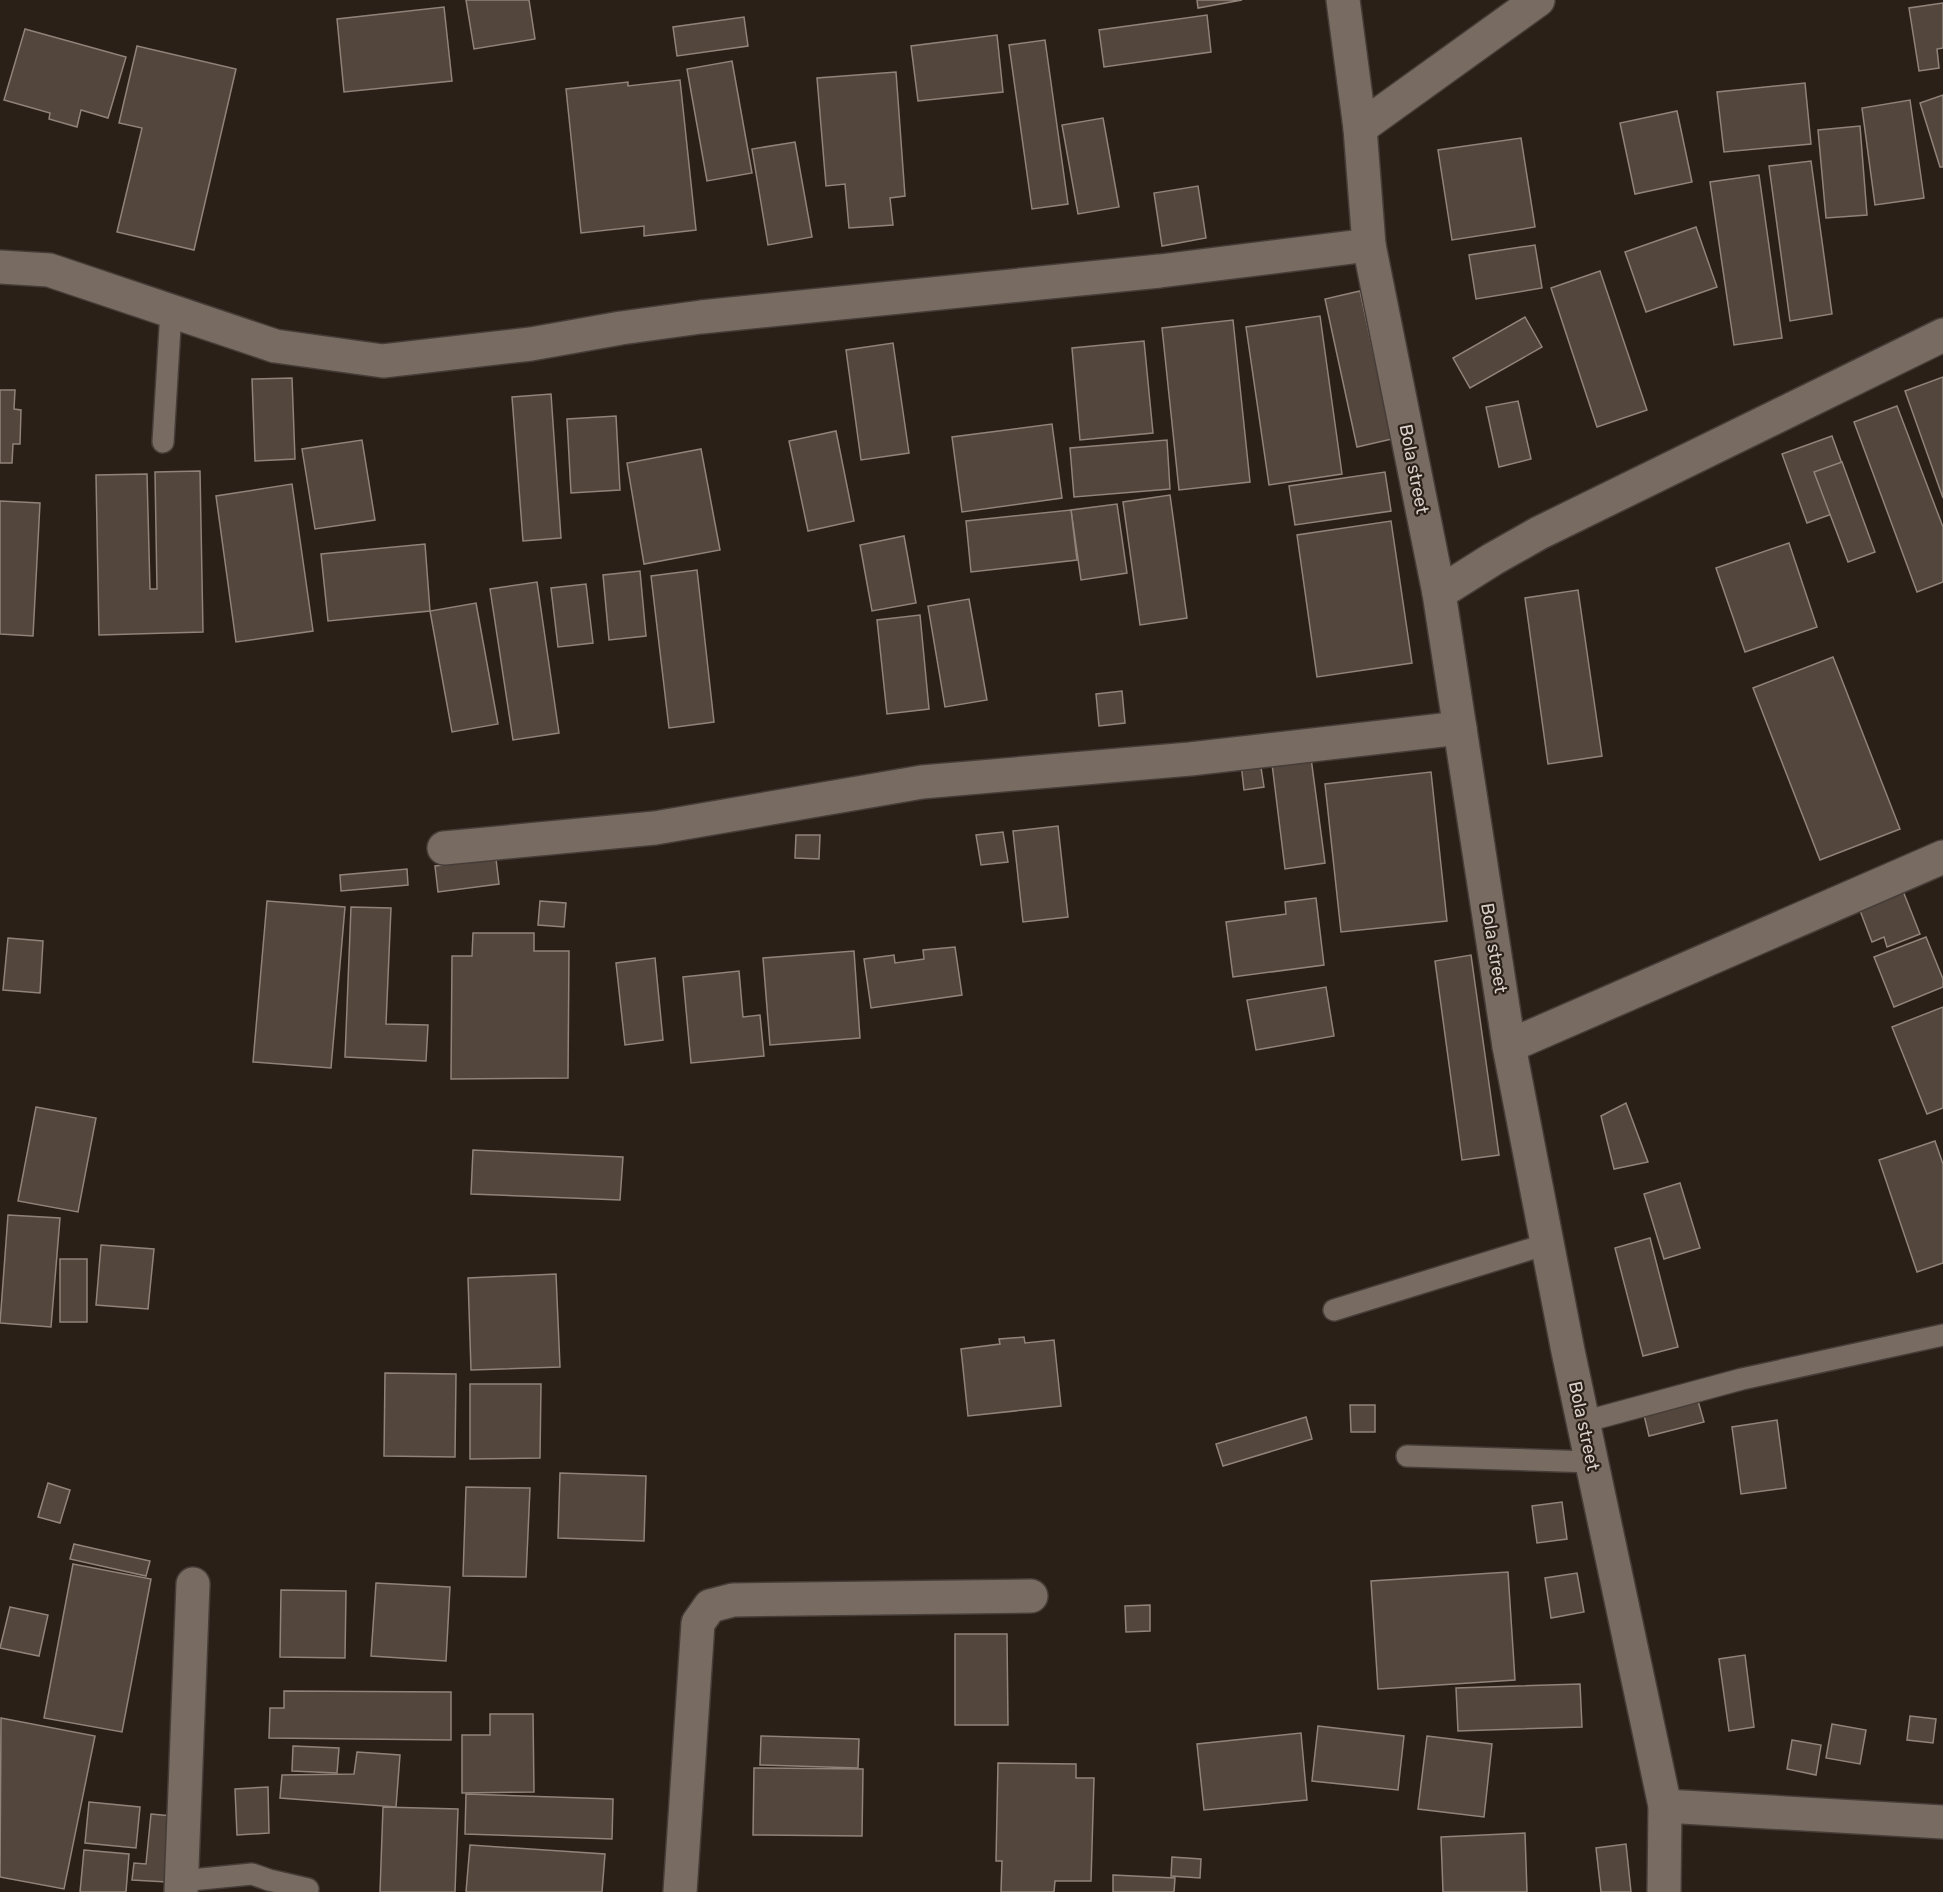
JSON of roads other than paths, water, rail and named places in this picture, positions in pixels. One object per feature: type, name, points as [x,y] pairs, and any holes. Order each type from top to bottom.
[{"type":"street","name":"Bola street","points":[[1343,0],[1360,128],[1369,245],[1439,593],[1509,1046],[1583,1422],[1665,1806],[1664,1892]]},
{"type":"street","points":[[1360,128],[1538,0]]},
{"type":"street","points":[[0,267],[49,270],[274,346],[383,361],[531,344],[621,328],[701,318],[1160,271],[1369,245]]},
{"type":"street","points":[[1439,593],[1492,559],[1539,533],[1943,335]]},
{"type":"street","points":[[444,848],[655,828],[922,782],[1190,759],[1460,728]]},
{"type":"street","points":[[1509,1046],[1943,857]]},
{"type":"street","points":[[181,1886],[193,1584]]},
{"type":"street","points":[[680,1892],[698,1623],[710,1606],[733,1600],[1031,1596]]},
{"type":"street","points":[[1665,1806],[1943,1822]]},
{"type":"lane","points":[[163,442],[171,311]]},
{"type":"lane","points":[[1334,1311],[1547,1244]]},
{"type":"lane","points":[[1583,1422],[1742,1379],[1943,1335]]},
{"type":"lane","points":[[1407,1456],[1592,1462]]},
{"type":"lane","points":[[181,1886],[252,1874],[308,1889]]}]
